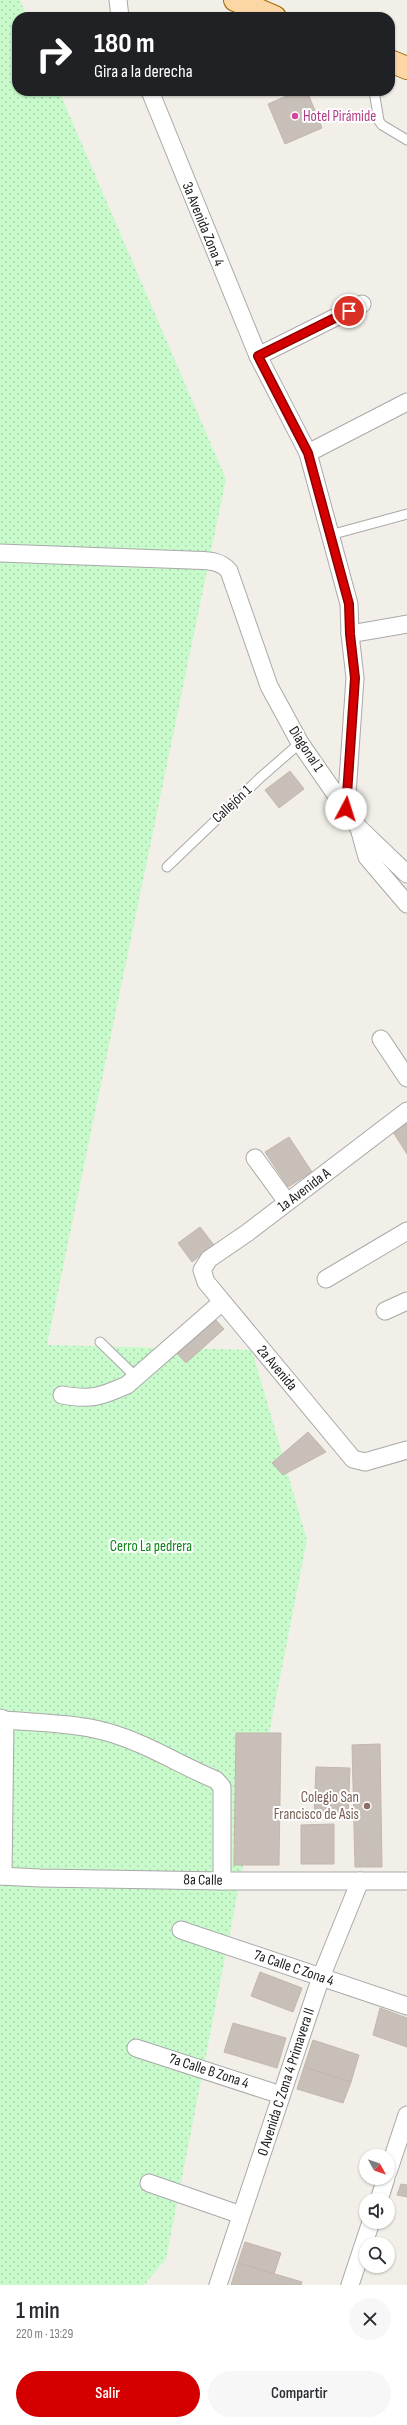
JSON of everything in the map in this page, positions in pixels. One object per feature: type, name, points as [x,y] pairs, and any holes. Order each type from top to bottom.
[{"type":"main road","points":[[235,0],[268,10]]},
{"type":"main road","points":[[395,63],[407,68]]},
{"type":"street","points":[[118,0],[119,12]]},
{"type":"street","name":"3a Avenida Zona 4","points":[[152,96],[258,356],[308,453],[349,604],[350,634],[355,678],[346,809]]},
{"type":"street","points":[[258,356],[362,304]]},
{"type":"street","points":[[308,453],[407,402]]},
{"type":"street","name":"Diagonal 1","points":[[0,553],[220,563],[229,571],[269,686],[300,743],[359,828]]},
{"type":"street","points":[[350,634],[407,624]]},
{"type":"street","points":[[359,828],[407,874]]},
{"type":"street","points":[[359,828],[367,857],[407,904]]},
{"type":"street","points":[[381,1039],[407,1078]]},
{"type":"street","name":"1a Avenida A","points":[[202,1270],[209,1259],[288,1202],[407,1111]]},
{"type":"street","points":[[255,1158],[288,1202]]},
{"type":"street","points":[[326,1278],[407,1231]]},
{"type":"street","name":"2a Avenida","points":[[202,1270],[206,1282],[349,1455],[358,1461],[371,1460],[407,1450]]},
{"type":"street","points":[[385,1311],[407,1301]]},
{"type":"street","points":[[62,1395],[86,1399],[108,1394],[127,1385],[222,1302]]},
{"type":"street","points":[[1,1876],[2,1719],[64,1724],[107,1732],[150,1748],[216,1780],[222,1787],[222,1881]]},
{"type":"street","name":"8a Calle","points":[[1,1876],[222,1881],[407,1881]]},
{"type":"street","name":"0 Avenida C Zona 4 Primavera II","points":[[218,2285],[321,1977],[360,1881]]},
{"type":"street","name":"7a Calle C Zona 4","points":[[181,1930],[407,2006]]},
{"type":"street","name":"7a Calle B Zona 4","points":[[136,2048],[281,2095]]},
{"type":"street","points":[[395,2151],[407,2115]]},
{"type":"street","points":[[149,2183],[241,2215]]},
{"type":"street","points":[[350,2285],[369,2229]]},
{"type":"lane","points":[[375,96],[379,121],[382,125],[407,140]]},
{"type":"lane","points":[[330,535],[407,514]]},
{"type":"lane","name":"Callejón 1","points":[[167,867],[261,777],[300,743]]},
{"type":"lane","points":[[100,1342],[136,1378]]},
{"type":"green space","name":"Cerro La pedrera","points":[[0,0],[20,0],[25,12],[12,12],[12,96],[61,96],[226,479],[47,1345],[252,1350],[307,1540],[166,2259],[144,2285],[0,2285]]},
{"type":"building","name":"Hotel Pirámide","points":[[286,96],[309,96],[322,128],[285,144],[268,104]]},
{"type":"building","points":[[290,771],[304,789],[279,808],[265,790]]},
{"type":"building","points":[[407,1123],[407,1154],[393,1132]]},
{"type":"building","points":[[289,1137],[312,1172],[288,1187],[265,1152]]},
{"type":"building","points":[[200,1227],[214,1245],[192,1262],[178,1243]]},
{"type":"building","points":[[214,1318],[224,1329],[186,1363],[176,1352]]},
{"type":"building","points":[[308,1432],[326,1452],[283,1475],[272,1463]]},
{"type":"building","points":[[236,1733],[281,1733],[279,1865],[234,1865]]},
{"type":"building","name":"Colegio San Francisco de Asis","points":[[380,1744],[382,1867],[355,1867],[352,1745]]},
{"type":"building","points":[[316,1767],[350,1768],[348,1816],[314,1815]]},
{"type":"building","points":[[334,1824],[334,1864],[301,1864],[301,1825]]},
{"type":"building","points":[[260,1972],[302,1988],[293,2012],[251,1996]]},
{"type":"building","points":[[380,2008],[407,2018],[407,2047],[373,2035]]},
{"type":"building","points":[[233,2023],[286,2038],[277,2068],[224,2052]]},
{"type":"building","points":[[313,2040],[359,2055],[351,2082],[304,2067]]},
{"type":"building","points":[[304,2067],[351,2082],[343,2103],[297,2089]]},
{"type":"building","points":[[401,2184],[407,2185],[407,2197],[397,2195]]},
{"type":"building","points":[[245,2242],[281,2253],[274,2274],[238,2263]]},
{"type":"building","points":[[238,2263],[302,2282],[301,2285],[231,2285]]},
{"type":"place","name":"Hotel Pirámide","points":[[295,116]]},
{"type":"place","name":"Colegio San Francisco de Asis","points":[[367,1806]]},
{"type":"route","points":[[346,809],[355,678],[350,634],[349,604],[308,453],[258,356],[349,311]]}]
